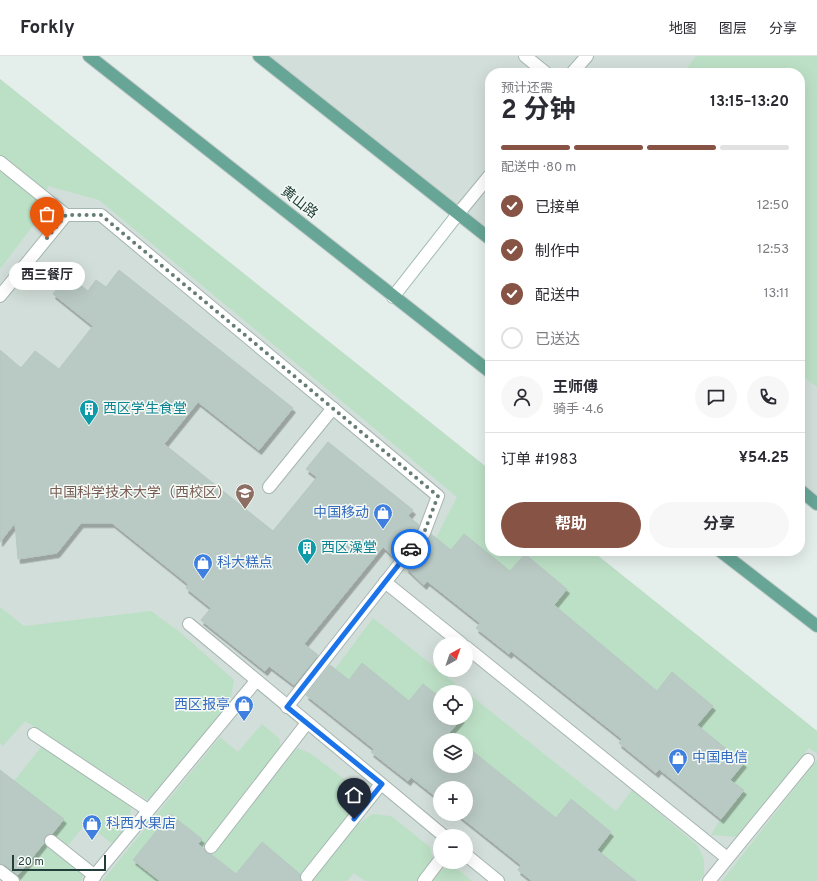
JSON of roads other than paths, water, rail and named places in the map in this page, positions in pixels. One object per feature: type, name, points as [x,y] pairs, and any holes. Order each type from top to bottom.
[{"type":"main road","name":"黄山路","points":[[89,56],[485,368]]},
{"type":"main road","points":[[259,56],[485,236]]},
{"type":"main road","points":[[525,56],[540,68]]},
{"type":"main road","points":[[576,68],[587,56]]},
{"type":"main road","points":[[0,162],[66,215],[101,215],[438,496],[424,533],[287,707]]},
{"type":"main road","points":[[393,297],[485,182]]},
{"type":"main road","points":[[0,296],[66,215]]},
{"type":"main road","points":[[269,488],[333,408]]},
{"type":"main road","points":[[805,494],[817,504]]},
{"type":"main road","points":[[726,556],[817,626]]},
{"type":"main road","points":[[386,582],[453,637]]},
{"type":"main road","points":[[189,624],[436,829]]},
{"type":"main road","points":[[473,653],[727,858]]},
{"type":"main road","points":[[51,841],[93,878],[256,681]]},
{"type":"main road","points":[[211,848],[308,723]]},
{"type":"main road","points":[[34,734],[148,810]]},
{"type":"main road","points":[[709,881],[808,760]]},
{"type":"main road","points":[[307,877],[382,784]]},
{"type":"main road","points":[[473,860],[498,881]]},
{"type":"main road","points":[[424,881],[433,869]]},
{"type":"main road","points":[[0,871],[12,881]]},
{"type":"place","name":"西三餐厅","points":[[47,238]]},
{"type":"place","name":"西区学生食堂","points":[[89,426]]},
{"type":"place","name":"中国科学技术大学（西校区）","points":[[245,510]]},
{"type":"place","name":"中国移动","points":[[383,530]]},
{"type":"place","name":"西区澡堂","points":[[307,565]]},
{"type":"place","name":"科大糕点","points":[[203,580]]},
{"type":"place","name":"西区报亭","points":[[244,722]]},
{"type":"place","name":"中国电信","points":[[678,775]]},
{"type":"place","name":"科西水果店","points":[[92,841]]}]
